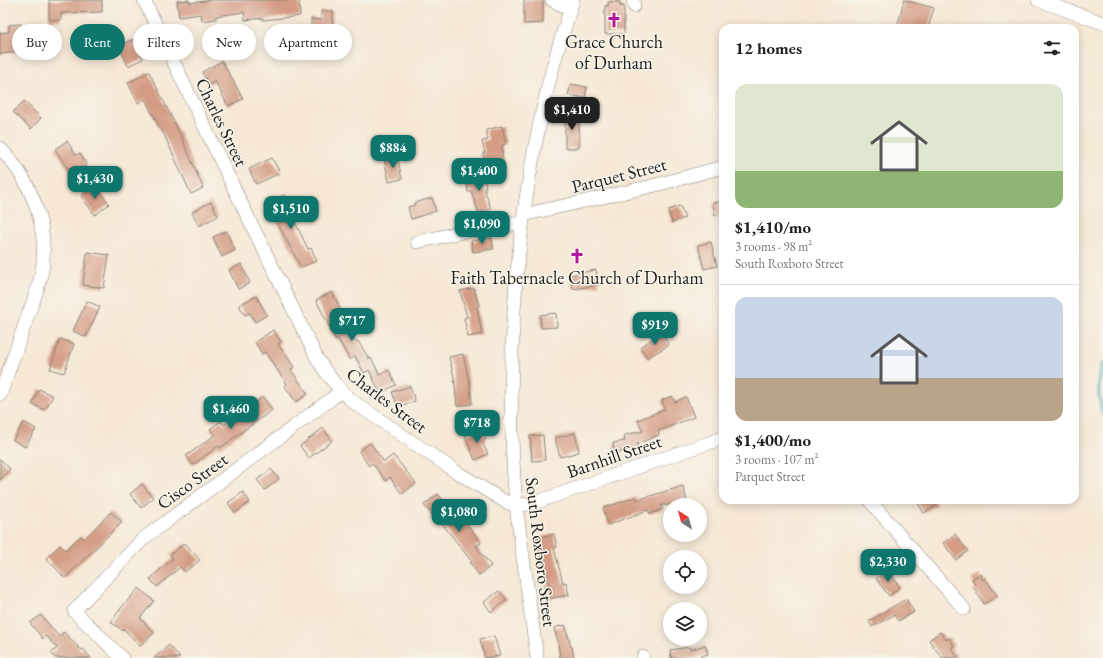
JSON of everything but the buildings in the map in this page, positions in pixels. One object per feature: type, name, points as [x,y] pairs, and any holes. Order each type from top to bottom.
[{"type":"street","name":"Charles Street","points":[[144,0],[238,198],[318,360],[328,376],[341,391],[364,409],[454,471],[504,502],[516,506]]},
{"type":"street","points":[[552,0],[572,4]]},
{"type":"street","points":[[1038,0],[1103,23]]},
{"type":"street","name":"South Roxboro Street","points":[[537,658],[516,506],[511,424],[511,358],[516,279],[523,219],[542,112],[557,50],[572,4]]},
{"type":"street","points":[[0,148],[20,172],[35,201],[43,239],[44,260],[37,290],[0,395]]},
{"type":"street","name":"Parquet Street","points":[[417,242],[523,219],[719,168]]},
{"type":"street","name":"Cisco Street","points":[[122,658],[74,611],[143,539],[341,391]]},
{"type":"street","name":"Barnhill Street","points":[[516,506],[534,503],[719,439]]},
{"type":"street","points":[[872,504],[964,609]]},
{"type":"waterway","points":[[1103,363],[1099,389],[1103,415]]},
{"type":"place","name":"Grace Church of Durham","points":[[614,20]]},
{"type":"place","name":"Faith Tabernacle Church of Durham","points":[[577,256]]}]
